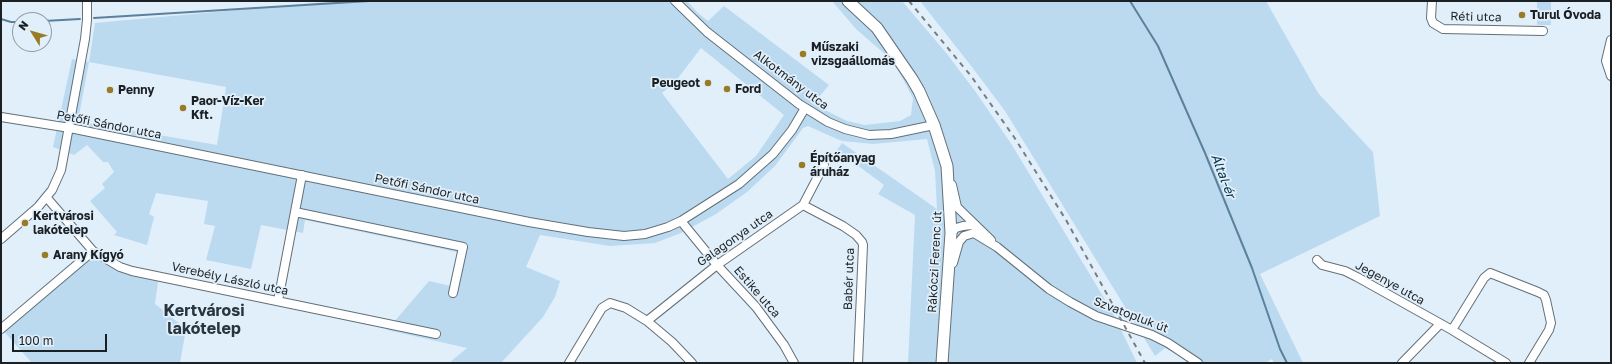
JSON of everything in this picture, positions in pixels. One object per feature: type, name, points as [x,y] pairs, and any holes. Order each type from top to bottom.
[{"type":"main road","name":"Rákóczi Ferenc út","points":[[848,1],[876,28],[900,60],[919,91],[934,125],[947,166],[951,214],[954,230],[946,300],[942,363]]},
{"type":"street","points":[[1,239],[38,207],[46,198],[57,181],[61,170],[70,128],[85,39],[87,1]]},
{"type":"street","name":"Alkotmány utca","points":[[675,1],[707,32],[805,108],[838,127],[864,134],[891,134],[934,125]]},
{"type":"street","name":"Réti utca","points":[[1432,1],[1431,18],[1437,27],[1443,29],[1542,31]]},
{"type":"street","points":[[1611,40],[1606,61],[1611,76]]},
{"type":"street","name":"Petőfi Sándor utca","points":[[1,117],[70,128],[529,222],[602,234],[624,236],[644,234],[668,227],[681,221],[739,184],[773,154],[792,130],[805,108]]},
{"type":"street","name":"Galagonya utca","points":[[647,321],[717,265],[803,205],[824,165]]},
{"type":"street","name":"Szvatopluk út","points":[[947,166],[958,207],[997,247]]},
{"type":"street","points":[[278,301],[302,175]]},
{"type":"street","name":"Verebély László utca","points":[[46,198],[54,204],[92,251],[120,267],[132,271],[436,334]]},
{"type":"street","name":"Babér utca","points":[[803,205],[843,226],[856,235],[862,242],[858,363]]},
{"type":"street","points":[[295,212],[463,247],[453,293]]},
{"type":"street","name":"Estike utca","points":[[681,221],[717,265],[756,307],[784,345],[794,363]]},
{"type":"street","points":[[954,230],[972,225],[983,231]]},
{"type":"street","name":"Szvatopluk út","points":[[954,230],[974,233],[997,247],[1049,289],[1076,306],[1096,316],[1145,333],[1168,343],[1198,363]]},
{"type":"street","points":[[946,300],[955,254],[959,242],[964,236],[974,233]]},
{"type":"street","points":[[1,329],[92,251]]},
{"type":"street","name":"Jegenye utca","points":[[1317,260],[1322,265],[1345,271],[1357,277],[1452,330],[1506,363]]},
{"type":"street","points":[[1452,330],[1484,278],[1490,273],[1538,292],[1544,295],[1551,323],[1549,330],[1529,363]]},
{"type":"street","points":[[569,363],[602,308],[610,303],[626,308],[647,321],[672,342],[692,363]]},
{"type":"street","points":[[1402,363],[1440,324]]},
{"type":"shaded area","points":[[335,1],[687,1],[708,21],[724,6],[829,85],[813,104],[847,121],[865,125],[900,121],[911,115],[913,98],[894,62],[856,29],[832,1],[902,1],[947,54],[975,91],[1012,145],[1113,313],[1137,363],[908,363],[915,215],[878,194],[884,185],[837,150],[842,143],[937,209],[935,171],[927,139],[873,144],[843,141],[808,126],[803,128],[775,166],[747,192],[716,214],[681,233],[655,243],[610,246],[540,235],[526,267],[560,281],[555,297],[543,317],[501,363],[449,363],[467,348],[387,330],[429,281],[451,286],[457,252],[305,220],[303,233],[261,225],[251,269],[206,260],[215,226],[204,224],[208,201],[156,193],[149,214],[154,217],[147,245],[114,235],[117,232],[90,201],[105,188],[102,184],[114,172],[108,162],[103,162],[87,145],[74,155],[53,147],[72,59],[89,62],[95,23]],"holes":[[[701,48],[784,115],[756,156],[728,179],[662,93],[675,82]],[[89,62],[226,87],[217,145],[78,121]]]},
{"type":"shaded area","points":[[920,1],[1266,1],[1318,93],[1373,152],[1380,216],[1260,274],[1303,363],[1274,363],[1272,359],[1265,363],[1188,363],[1175,353],[1165,348],[1155,356],[1005,111]]},
{"type":"shaded area","points":[[1537,1],[1551,1],[1551,25],[1537,25]]},
{"type":"shaded area","points":[[93,247],[111,262],[159,275],[155,304],[186,329],[180,363],[32,363],[1,328]]},
{"type":"waterway","points":[[94,18],[369,1]]},
{"type":"waterway","name":"Által-ér","points":[[1130,1],[1158,46],[1205,153],[1252,268],[1280,349],[1287,363]]},
{"type":"waterway","points":[[1,19],[12,22]]},
{"type":"waterway","points":[[52,21],[80,19]]},
{"type":"railway","points":[[909,1],[971,76],[1014,137],[1066,220],[1145,363]]},
{"type":"place","name":"Turul Óvoda","points":[[1522,15]]},
{"type":"place","name":"Műszaki vizsgaállomás","points":[[803,54]]},
{"type":"place","name":"Peugeot","points":[[708,83]]},
{"type":"place","name":"Ford","points":[[727,89]]},
{"type":"place","name":"Penny","points":[[110,90]]},
{"type":"place","name":"Paor-Víz-Ker Kft.","points":[[183,108]]},
{"type":"place","name":"Építőanyag áruház","points":[[802,165]]},
{"type":"place","name":"Kertvárosi lakótelep","points":[[25,223]]},
{"type":"place","name":"Arany Kígyó","points":[[45,255]]},
{"type":"district","name":"Kertvárosi lakótelep","points":[[204,320]]}]
